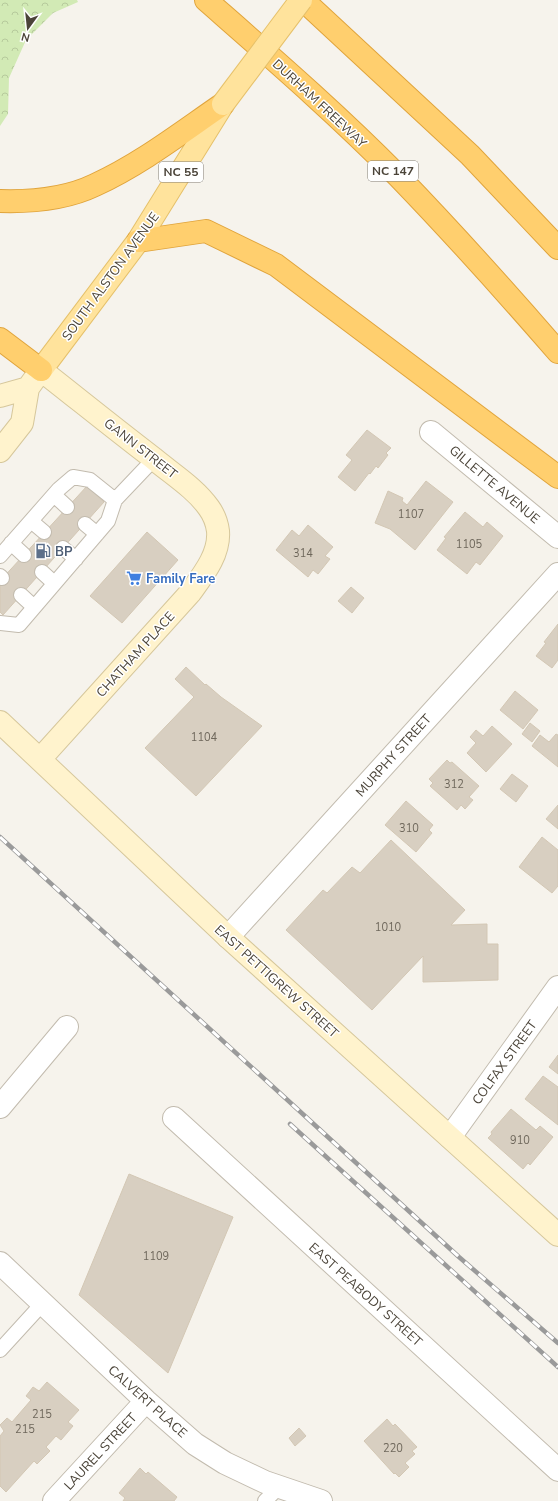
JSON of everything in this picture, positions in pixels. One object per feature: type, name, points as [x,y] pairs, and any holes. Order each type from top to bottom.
[{"type":"highway","points":[[302,0],[470,155],[558,248]]},
{"type":"highway","name":"DURHAM FREEWAY","points":[[207,2],[338,118],[397,175],[492,275],[558,352]]},
{"type":"highway","points":[[0,201],[24,202],[54,198],[94,186],[156,150],[223,104]]},
{"type":"highway","points":[[138,241],[206,231],[276,266],[558,476]]},
{"type":"highway","points":[[0,339],[41,370]]},
{"type":"main road","name":"SOUTH ALSTON AVENUE","points":[[41,370],[138,241],[223,104],[302,0]]},
{"type":"street","name":"SOUTH ALSTON AVENUE","points":[[28,388],[41,370]]},
{"type":"street","name":"GANN STREET","points":[[41,370],[185,483],[209,507],[214,517],[218,542]]},
{"type":"street","points":[[0,396],[28,388]]},
{"type":"street","name":"NC 55","points":[[0,451],[22,423],[28,388]]},
{"type":"street","name":"GILLETTE AVENUE","points":[[431,432],[558,537]]},
{"type":"street","name":"CHATHAM PLACE","points":[[41,758],[190,593],[208,566],[218,542]]},
{"type":"street","name":"MURPHY STREET","points":[[228,937],[558,574]]},
{"type":"street","name":"EAST PETTIGREW STREET","points":[[0,722],[41,758],[228,937],[558,1235]]},
{"type":"street","name":"COLFAX STREET","points":[[450,1137],[558,987]]},
{"type":"street","points":[[0,1107],[67,1028]]},
{"type":"street","name":"EAST PEABODY STREET","points":[[174,1118],[558,1470]]},
{"type":"street","name":"CALVERT PLACE","points":[[0,1263],[146,1401],[195,1444],[224,1463],[265,1482],[272,1494],[321,1501]]},
{"type":"street","name":"LAUREL STREET","points":[[54,1501],[146,1401]]},
{"type":"lane","points":[[0,624],[19,625],[108,521],[114,500],[154,459]]},
{"type":"lane","points":[[0,556],[54,495],[73,477],[90,480],[114,500]]},
{"type":"lane","points":[[54,495],[67,507]]},
{"type":"lane","points":[[31,521],[44,532]]},
{"type":"lane","points":[[85,524],[97,534]]},
{"type":"lane","points":[[12,543],[24,555]]},
{"type":"lane","points":[[63,548],[76,559]]},
{"type":"lane","points":[[42,572],[54,583]]},
{"type":"lane","points":[[21,595],[34,608]]},
{"type":"lane","points":[[0,1350],[43,1303]]},
{"type":"green space","points":[[0,0],[77,0],[78,2],[53,13],[26,40],[9,78],[8,114],[0,126]]},
{"type":"building","points":[[367,430],[391,448],[386,453],[388,455],[378,468],[376,466],[355,491],[338,477],[352,460],[346,455]]},
{"type":"building","points":[[426,481],[453,502],[415,550],[390,529],[375,523],[388,491],[403,498],[402,501],[407,505]]},
{"type":"building","name":"BP","points":[[87,486],[104,502],[3,615],[0,612],[0,581]]},
{"type":"building","points":[[465,512],[483,527],[487,522],[503,536],[480,565],[476,562],[467,574],[437,550],[446,538],[444,537]]},
{"type":"building","points":[[308,525],[333,547],[325,556],[330,559],[318,574],[313,570],[308,577],[276,550],[292,530],[299,536]]},
{"type":"building","name":"Family Fare","points":[[147,532],[178,560],[122,623],[90,596]]},
{"type":"building","points":[[351,587],[364,598],[352,613],[338,601]]},
{"type":"building","points":[[558,624],[558,660],[552,668],[536,656],[546,643],[544,642]]},
{"type":"building","points":[[186,667],[205,685],[206,684],[221,697],[262,726],[196,796],[145,748],[194,697],[175,679]]},
{"type":"building","points":[[515,691],[538,710],[523,729],[500,710]]},
{"type":"building","points":[[530,723],[540,731],[532,742],[522,734]]},
{"type":"building","points":[[492,726],[512,744],[486,772],[467,753],[476,743],[470,737],[476,730],[483,736]]},
{"type":"building","points":[[556,734],[558,735],[558,767],[532,746],[540,735],[549,742]]},
{"type":"building","points":[[447,760],[450,763],[452,762],[479,786],[469,797],[473,800],[465,809],[461,805],[457,810],[430,786],[433,783],[429,779]]},
{"type":"building","points":[[512,774],[528,786],[516,802],[500,789]]},
{"type":"building","points":[[406,801],[433,825],[429,830],[432,833],[416,852],[385,825]]},
{"type":"building","points":[[558,805],[558,829],[546,819]]},
{"type":"building","points":[[542,837],[558,850],[558,886],[552,893],[519,867]]},
{"type":"building","points":[[391,840],[465,910],[451,925],[487,924],[487,944],[498,944],[498,980],[423,982],[423,956],[372,1010],[286,930],[323,890],[327,893],[352,867],[360,873]]},
{"type":"building","points":[[558,1055],[558,1074],[549,1067]]},
{"type":"building","points":[[543,1076],[558,1087],[558,1125],[525,1099]]},
{"type":"building","points":[[511,1109],[536,1130],[540,1126],[553,1137],[530,1165],[528,1163],[523,1169],[488,1138],[492,1134],[491,1132]]},
{"type":"building","points":[[129,1174],[233,1217],[168,1373],[79,1295]]},
{"type":"building","points":[[47,1382],[79,1410],[68,1422],[73,1426],[61,1440],[56,1436],[46,1447],[50,1451],[37,1464],[34,1461],[6,1492],[0,1486],[0,1436],[4,1431],[0,1425],[7,1418],[12,1422],[31,1400],[26,1396],[33,1387],[39,1391]]},
{"type":"building","points":[[387,1419],[393,1426],[395,1424],[417,1447],[412,1451],[415,1454],[405,1463],[409,1467],[399,1477],[395,1473],[394,1474],[364,1441]]},
{"type":"building","points":[[299,1428],[306,1436],[295,1446],[289,1438]]},
{"type":"building","points":[[140,1468],[146,1474],[148,1472],[177,1497],[174,1501],[123,1501],[125,1498],[119,1493]]},
{"type":"railway","points":[[0,837],[459,1257],[558,1343]]},
{"type":"railway","points":[[290,1124],[558,1367]]},
{"type":"place","name":"BP","points":[[43,551]]},
{"type":"place","name":"Family Fare","points":[[134,578]]}]
